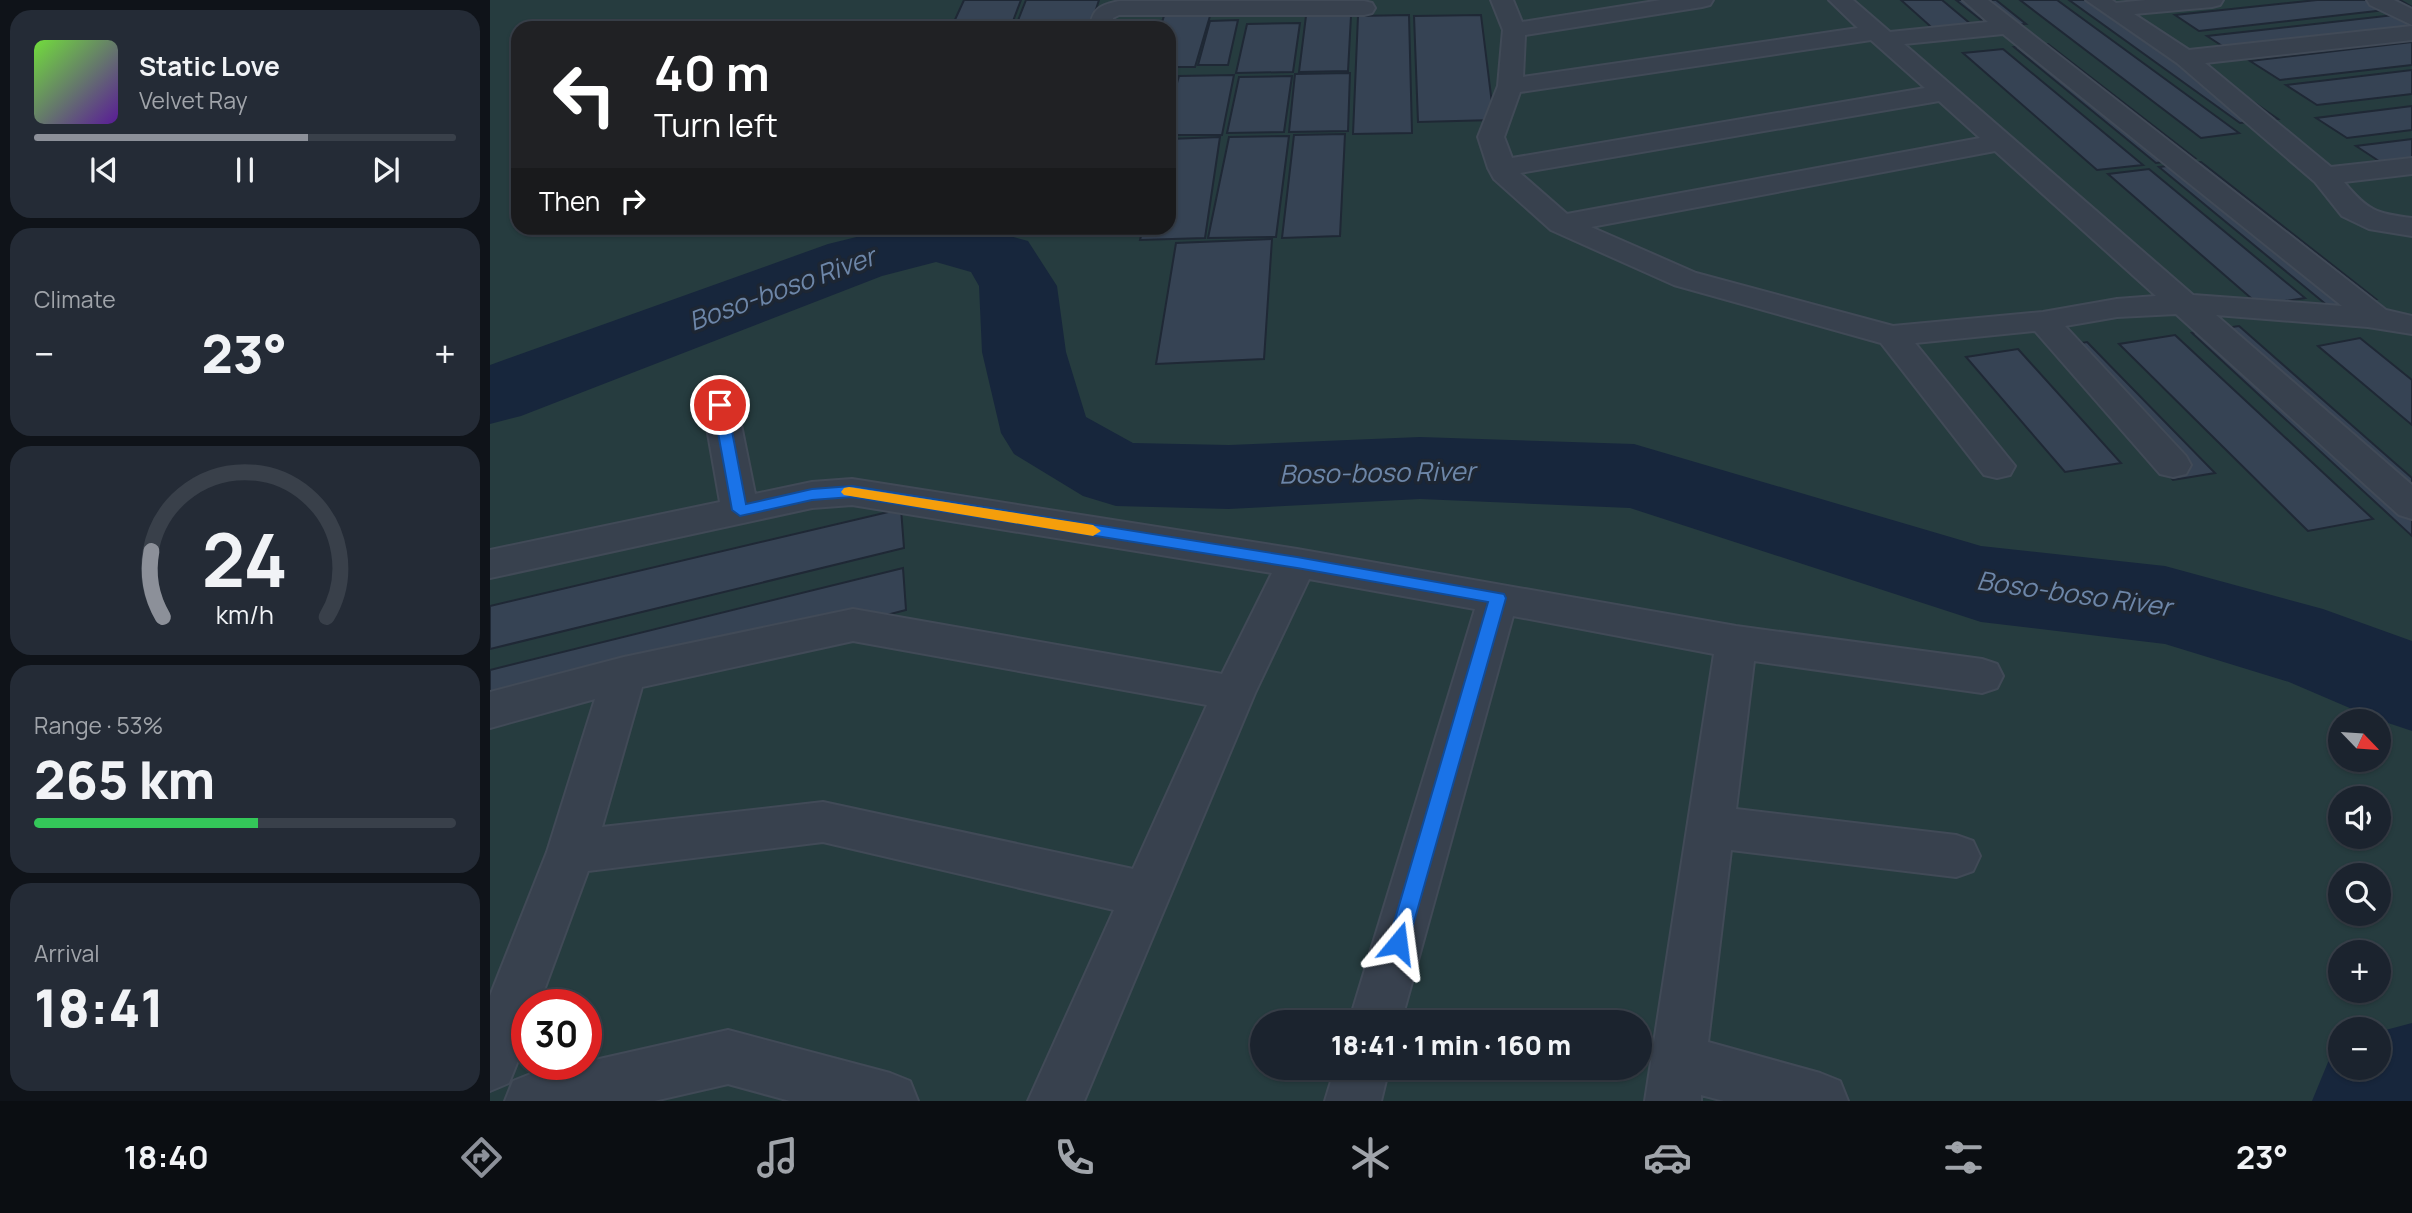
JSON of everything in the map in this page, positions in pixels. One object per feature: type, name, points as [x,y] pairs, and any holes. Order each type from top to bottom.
[{"type":"street","points":[[1502,0],[1514,30],[1510,86],[1491,137],[1502,168],[1562,224],[1685,279],[1892,335],[2043,321],[2117,308],[2187,304],[2377,318],[2412,325]]},
{"type":"street","points":[[1514,30],[1702,0]]},
{"type":"street","points":[[1840,0],[2187,304],[2412,506]]},
{"type":"street","points":[[1975,0],[2412,346]]},
{"type":"street","points":[[2105,5],[2212,0]]},
{"type":"street","points":[[2378,0],[2412,18]]},
{"type":"street","points":[[1102,21],[1102,16],[1108,10],[1186,4],[1364,8]]},
{"type":"street","points":[[2105,5],[2185,58],[2325,176],[2352,210],[2379,223],[2412,227]]},
{"type":"street","points":[[1510,86],[1881,35],[2007,27]]},
{"type":"street","points":[[2185,58],[2412,33]]},
{"type":"street","points":[[1502,168],[1947,92]]},
{"type":"street","points":[[1562,224],[2001,142]]},
{"type":"street","points":[[2325,176],[2412,166]]},
{"type":"street","points":[[2043,321],[2174,465]]},
{"type":"street","points":[[1892,335],[1997,466]]},
{"type":"street","points":[[720,405],[740,510]]},
{"type":"street","points":[[490,564],[812,495],[852,492],[1297,563],[1736,642],[1982,676]]},
{"type":"street","points":[[1056,1101],[1234,694],[1297,563]]},
{"type":"street","points":[[1378,1010],[1498,598]]},
{"type":"street","points":[[490,710],[624,674],[853,625],[1234,694]]},
{"type":"street","points":[[1736,642],[1676,1081],[1821,1101]]},
{"type":"street","points":[[490,1064],[571,852],[624,674]]},
{"type":"street","points":[[571,852],[823,822],[1147,895]]},
{"type":"street","points":[[1710,827],[1956,856]]},
{"type":"street","points":[[533,1101],[728,1057],[890,1101]]},
{"type":"street","points":[[1353,1101],[1359,1080]]},
{"type":"green space","points":[[490,0],[2412,0],[2412,1101],[490,1101]]},
{"type":"building","points":[[964,0],[1021,0],[1013,21],[954,21]]},
{"type":"building","points":[[1026,0],[1099,0],[1092,21],[1018,21]]},
{"type":"building","points":[[1901,0],[1942,0],[1978,30],[1939,34]]},
{"type":"building","points":[[1956,0],[1996,0],[2026,24],[1990,27]]},
{"type":"building","points":[[2020,0],[2057,0],[2239,133],[2201,138]]},
{"type":"building","points":[[2069,0],[2107,0],[2278,119],[2240,123]]},
{"type":"building","points":[[2317,0],[2400,0],[2412,7],[2199,31],[2175,15]]},
{"type":"building","points":[[2412,13],[2412,33],[2233,53],[2207,36]]},
{"type":"building","points":[[1409,15],[1412,133],[1353,134],[1358,16]]},
{"type":"building","points":[[1481,15],[1494,120],[1418,122],[1414,16]]},
{"type":"building","points":[[1164,16],[1210,16],[1195,67],[1176,67],[1176,21],[1162,21]]},
{"type":"building","points":[[1306,16],[1351,16],[1348,71],[1299,72]]},
{"type":"building","points":[[1238,20],[1228,65],[1198,65],[1210,21]]},
{"type":"building","points":[[1300,23],[1293,72],[1236,73],[1247,24]]},
{"type":"building","points":[[2412,42],[2412,65],[2280,80],[2250,61]]},
{"type":"building","points":[[2048,44],[2195,158],[2156,163],[2014,47]]},
{"type":"building","points":[[2003,49],[2143,165],[2097,170],[1963,53]]},
{"type":"building","points":[[2412,70],[2412,94],[2317,105],[2286,85]]},
{"type":"building","points":[[1350,73],[1348,131],[1289,132],[1295,74]]},
{"type":"building","points":[[1234,75],[1222,135],[1176,135],[1176,86],[1179,76]]},
{"type":"building","points":[[1292,76],[1284,132],[1227,133],[1239,77]]},
{"type":"building","points":[[2412,106],[2412,130],[2347,138],[2316,118]]},
{"type":"building","points":[[1345,134],[1340,236],[1282,238],[1294,135]]},
{"type":"building","points":[[1289,136],[1276,237],[1208,238],[1229,137]]},
{"type":"building","points":[[1220,137],[1205,238],[1140,240],[1141,235],[1176,235],[1176,139]]},
{"type":"building","points":[[2412,139],[2412,164],[2388,167],[2356,146]]},
{"type":"building","points":[[2201,162],[2376,299],[2328,306],[2159,167]]},
{"type":"building","points":[[2149,169],[2305,298],[2259,305],[2108,174]]},
{"type":"building","points":[[1272,239],[1264,359],[1156,364],[1176,243]]},
{"type":"building","points":[[2239,326],[2412,478],[2412,536],[2192,333]]},
{"type":"building","points":[[2175,335],[2373,519],[2308,531],[2119,344]]},
{"type":"building","points":[[2360,338],[2412,380],[2412,425],[2318,346]]},
{"type":"building","points":[[2087,342],[2215,473],[2173,480],[2049,348]]},
{"type":"building","points":[[2018,349],[2121,463],[2065,472],[1966,357]]},
{"type":"building","points":[[901,509],[904,548],[490,649],[490,606]]},
{"type":"building","points":[[903,568],[906,610],[490,717],[490,670]]},
{"type":"waterway","name":"Boso-boso River","points":[[490,396],[855,260],[937,239],[1001,257],[1018,286],[1024,352],[1046,433],[1116,474],[1229,477],[1420,468],[1634,476],[1981,584],[2165,605],[2323,651],[2412,687]]},
{"type":"waterway","name":"Boso-boso River","points":[[2384,1101],[2412,1094]]},
{"type":"slow traffic","points":[[849,492],[1093,531]]},
{"type":"route","points":[[720,405],[740,510],[812,495],[852,492],[1498,598],[1398,943]]}]
